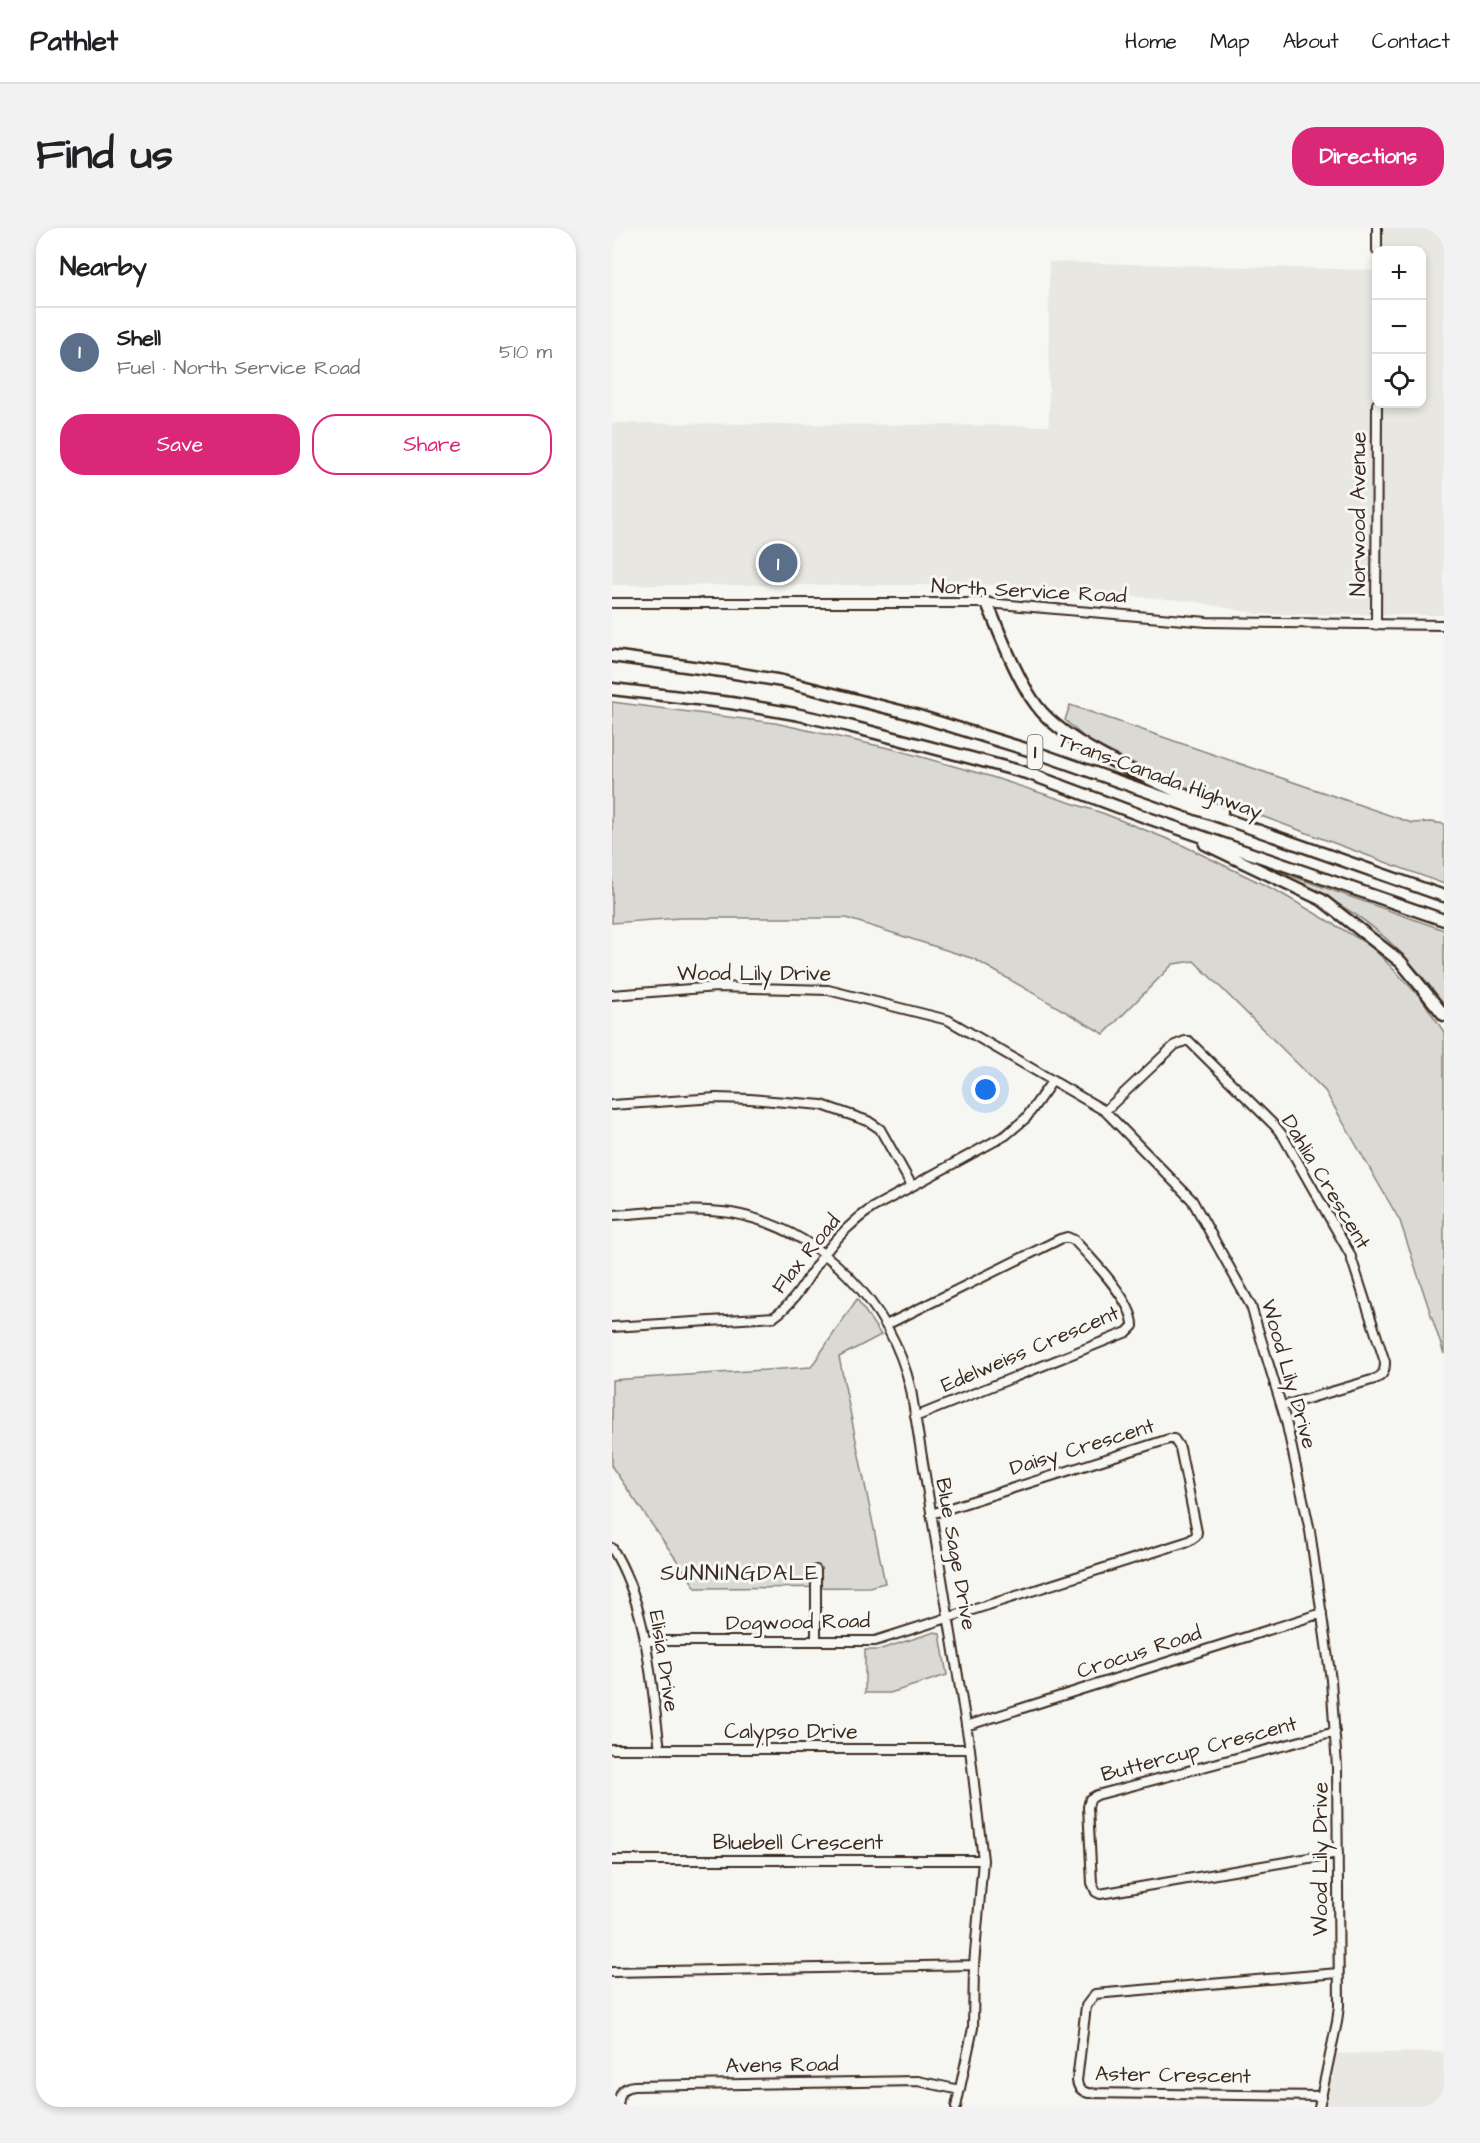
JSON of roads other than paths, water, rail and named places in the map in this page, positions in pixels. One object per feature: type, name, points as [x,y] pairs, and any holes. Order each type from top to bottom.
[{"type":"highway","points":[[987,603],[1036,705],[1058,728],[1125,766],[1276,838]]},
{"type":"highway","name":"Trans-Canada Highway","points":[[612,656],[782,681],[912,714],[1035,752],[1444,896]]},
{"type":"highway","name":"Trans-Canada Highway","points":[[612,689],[731,703],[845,725],[1030,774],[1148,818],[1444,920]]},
{"type":"highway","points":[[1148,818],[1322,900],[1401,962],[1444,1015]]},
{"type":"street","points":[[1377,228],[1377,246]]},
{"type":"street","name":"Norwood Avenue","points":[[1376,625],[1377,408]]},
{"type":"street","name":"North Service Road","points":[[612,603],[987,603],[1207,622],[1444,625]]},
{"type":"street","name":"Wood Lily Drive","points":[[612,995],[717,987],[836,990],[948,1020],[1105,1111],[1192,1200],[1249,1300],[1282,1407],[1310,1531],[1322,1613],[1335,1732],[1338,2014],[1319,2107]]},
{"type":"street","name":"Dahlia Crescent","points":[[1105,1111],[1175,1045],[1185,1041],[1193,1044],[1283,1136],[1350,1254],[1385,1368],[1383,1373],[1375,1379],[1282,1407]]},
{"type":"street","name":"Flax Road","points":[[612,1327],[774,1317],[788,1307],[824,1254],[862,1215],[995,1142],[1016,1127],[1035,1107],[1053,1080]]},
{"type":"street","points":[[612,1105],[750,1098],[822,1105],[868,1121],[880,1129],[912,1186]]},
{"type":"street","name":"Blue Sage Drive","points":[[612,1215],[694,1210],[732,1214],[778,1228],[824,1254],[859,1286],[886,1324],[904,1364],[915,1417],[970,1749],[983,1860],[974,1965],[973,2028],[956,2107]]},
{"type":"street","name":"Edelweiss Crescent","points":[[886,1324],[1067,1237],[1074,1240],[1106,1272],[1133,1317],[1134,1326],[1127,1332],[915,1417]]},
{"type":"street","name":"Daisy Crescent","points":[[931,1514],[1174,1439],[1180,1448],[1197,1527],[1196,1536],[1189,1541],[949,1618]]},
{"type":"street","name":"Elisia Drive","points":[[612,1548],[633,1589],[644,1641],[660,1749]]},
{"type":"street","points":[[816,1570],[816,1641]]},
{"type":"street","name":"Crocus Road","points":[[966,1726],[1322,1613]]},
{"type":"street","name":"Dogwood Road","points":[[644,1641],[881,1640],[949,1618]]},
{"type":"street","name":"Buttercup Crescent","points":[[1335,1732],[1097,1795],[1090,1799],[1088,1807],[1092,1883],[1095,1892],[1100,1894],[1338,1853]]},
{"type":"street","name":"Calypso Drive","points":[[612,1749],[970,1749]]},
{"type":"street","name":"Bluebell Crescent","points":[[612,1860],[983,1860]]},
{"type":"street","points":[[612,1972],[974,1965]]},
{"type":"street","name":"Aster Crescent","points":[[1322,2096],[1088,2093],[1082,2091],[1078,2087],[1077,2080],[1086,2006],[1095,1994],[1338,1973]]},
{"type":"street","name":"Avens Road","points":[[618,2107],[620,2093],[623,2089],[634,2086],[918,2081],[960,2090]]},
{"type":"place","name":"Shell","points":[[778,563]]},
{"type":"district","name":"SUNNINGDALE","points":[[740,1573]]}]
